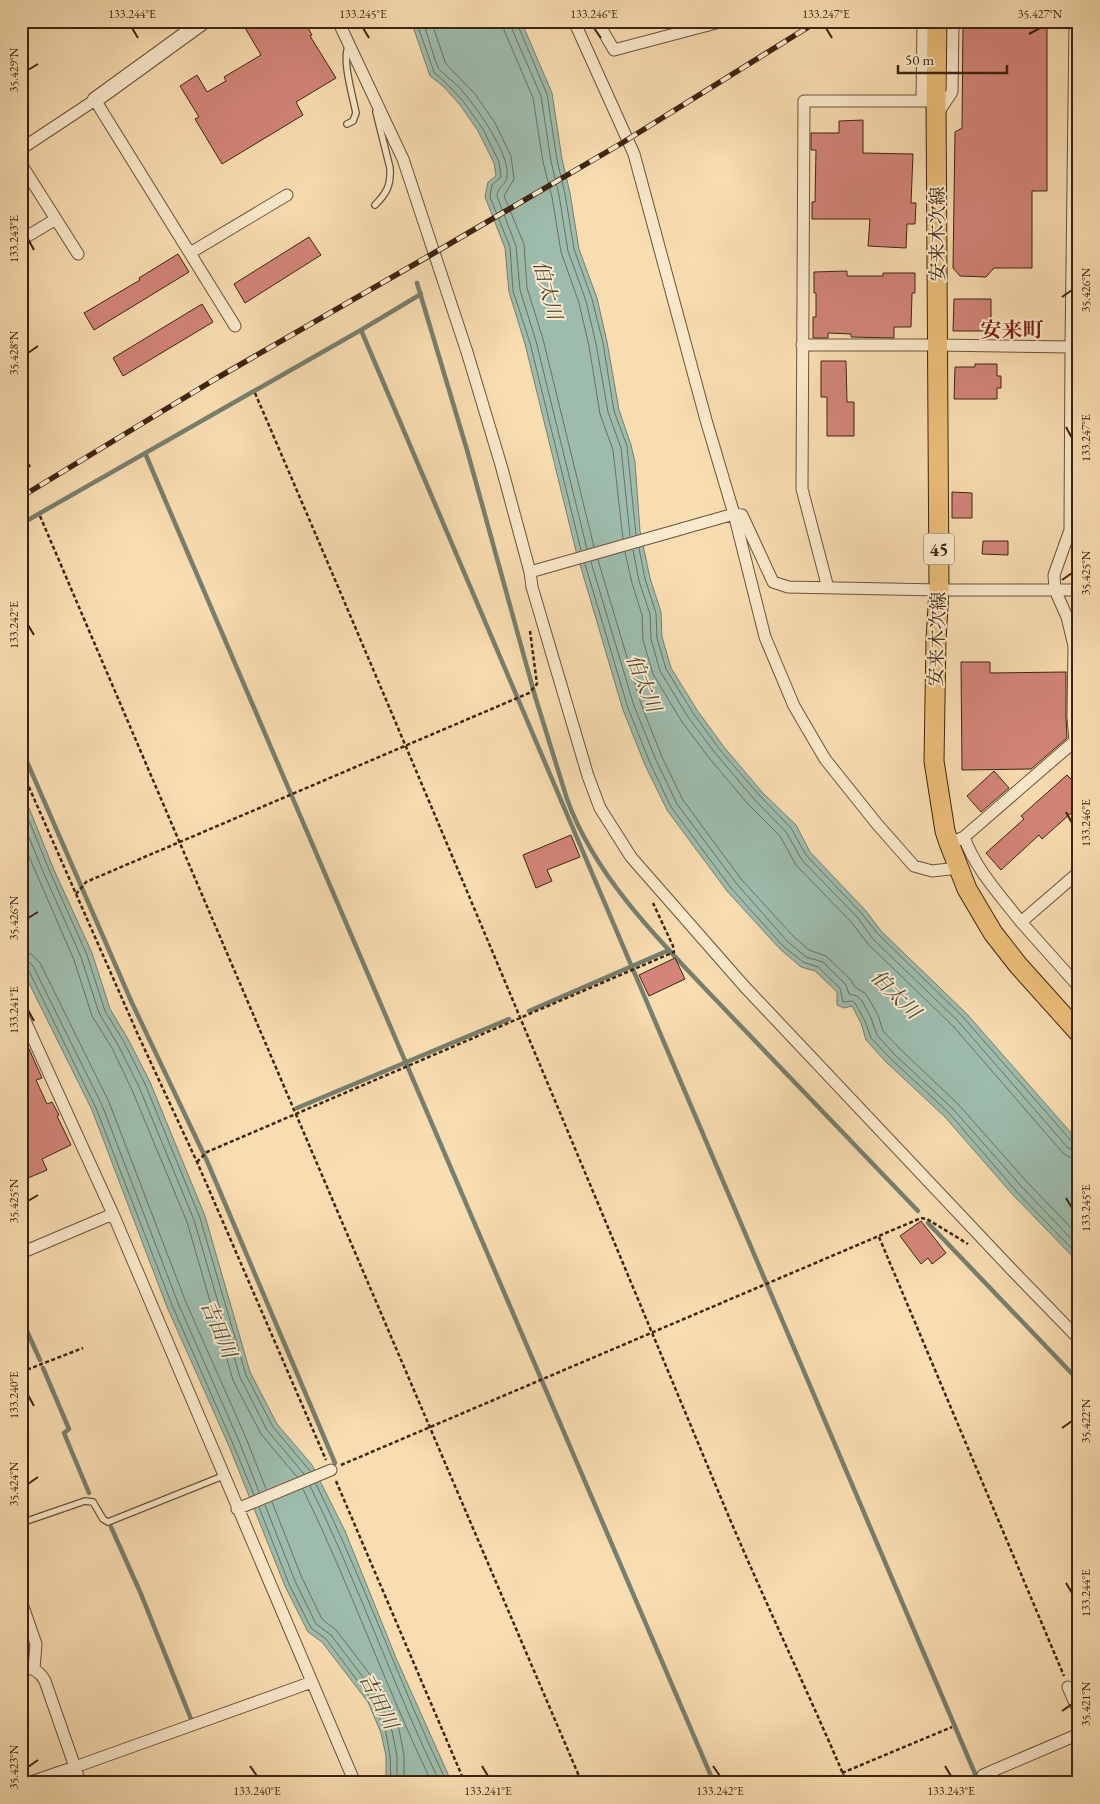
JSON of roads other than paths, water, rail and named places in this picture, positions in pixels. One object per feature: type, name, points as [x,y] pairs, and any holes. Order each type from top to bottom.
[{"type":"main road","name":"安来木次線","points":[[937,21],[931,106],[937,344],[939,590],[936,640],[934,761],[945,831],[957,840],[958,868],[980,912],[1004,949],[1079,1033]]},
{"type":"street","points":[[21,149],[95,100],[204,21]]},
{"type":"street","points":[[338,21],[403,159],[422,215],[467,352],[500,465],[534,571],[532,587],[588,776],[600,808],[631,857],[744,986],[1012,1271],[1079,1339]]},
{"type":"street","points":[[574,21],[634,154],[706,420],[729,516],[765,637],[794,706],[825,759],[877,824],[914,866],[932,871],[958,868]]},
{"type":"street","points":[[597,21],[614,50],[716,23]]},
{"type":"street","points":[[923,21],[931,106]]},
{"type":"street","points":[[828,588],[802,489],[804,101],[931,106],[952,92],[953,21]]},
{"type":"street","points":[[1075,21],[1075,347],[1070,530],[1054,575],[1055,590],[1067,617],[1074,646],[1073,717],[1075,741],[1079,753]]},
{"type":"street","points":[[95,100],[235,326]]},
{"type":"street","points":[[21,164],[78,254]]},
{"type":"street","points":[[190,253],[287,195]]},
{"type":"street","points":[[21,240],[56,219]]},
{"type":"street","points":[[802,345],[937,344],[1075,347]]},
{"type":"street","points":[[534,571],[729,516],[742,515],[773,582],[788,587],[1077,590]]},
{"type":"street","points":[[1075,741],[957,840],[970,852],[979,870],[1021,922],[1078,985]]},
{"type":"street","points":[[1021,922],[1079,872]]},
{"type":"street","points":[[21,1012],[112,1214],[224,1476],[240,1508],[355,1783]]},
{"type":"street","points":[[21,1253],[112,1214]]},
{"type":"street","points":[[240,1508],[328,1471]]},
{"type":"street","points":[[21,1601],[36,1644],[34,1669]]},
{"type":"street","points":[[21,1667],[34,1669],[43,1676],[80,1783]]},
{"type":"street","points":[[28,1783],[312,1682]]},
{"type":"street","points":[[1068,1687],[1079,1712]]},
{"type":"street","points":[[983,1775],[1079,1734]]},
{"type":"lane","points":[[348,124],[353,121],[356,113],[346,60],[346,50],[349,45]]},
{"type":"lane","points":[[365,79],[390,168],[388,190],[375,206]]},
{"type":"lane","points":[[21,1523],[85,1501],[93,1502],[105,1521],[108,1522],[224,1476]]},
{"type":"water","name":"伯太川","points":[[411,21],[521,21],[552,93],[579,249],[597,298],[619,410],[635,462],[640,531],[650,578],[661,612],[662,637],[671,668],[697,710],[724,747],[762,792],[796,825],[810,852],[866,911],[881,931],[967,1014],[1079,1142],[1079,1263],[1013,1195],[945,1117],[886,1062],[866,1040],[861,1023],[852,1006],[844,1008],[837,1005],[837,992],[815,971],[801,967],[780,949],[727,891],[667,810],[645,765],[623,710],[576,551],[525,344],[509,292],[505,248],[485,197],[488,182],[496,176],[494,163],[478,131],[460,105],[444,87],[430,76]]},
{"type":"water","name":"吉田川","points":[[21,788],[54,870],[92,953],[110,1009],[150,1082],[205,1216],[250,1372],[277,1424],[312,1465],[345,1531],[396,1658],[452,1783],[386,1783],[386,1756],[381,1733],[368,1702],[322,1642],[308,1632],[285,1586],[229,1446],[167,1307],[92,1110],[21,967]]},
{"type":"waterway","points":[[417,283],[467,450],[535,696],[567,799],[581,831],[598,861],[618,890],[663,944],[918,1211]]},
{"type":"waterway","points":[[21,524],[421,294]]},
{"type":"waterway","points":[[361,330],[979,1783]]},
{"type":"waterway","points":[[145,453],[714,1783]]},
{"type":"waterway","points":[[21,748],[132,1003],[207,1161],[335,1463]]},
{"type":"waterway","points":[[529,1011],[669,950]]},
{"type":"waterway","points":[[297,1108],[509,1019]]},
{"type":"waterway","points":[[928,1223],[1079,1381]]},
{"type":"waterway","points":[[21,1318],[40,1360]]},
{"type":"waterway","points":[[43,1368],[69,1429],[64,1433],[89,1493]]},
{"type":"waterway","points":[[111,1527],[141,1594],[191,1719]]},
{"type":"railway","points":[[21,497],[217,378],[622,143],[818,21]]},
{"type":"district","name":"安来町","points":[[1012,329]]}]
